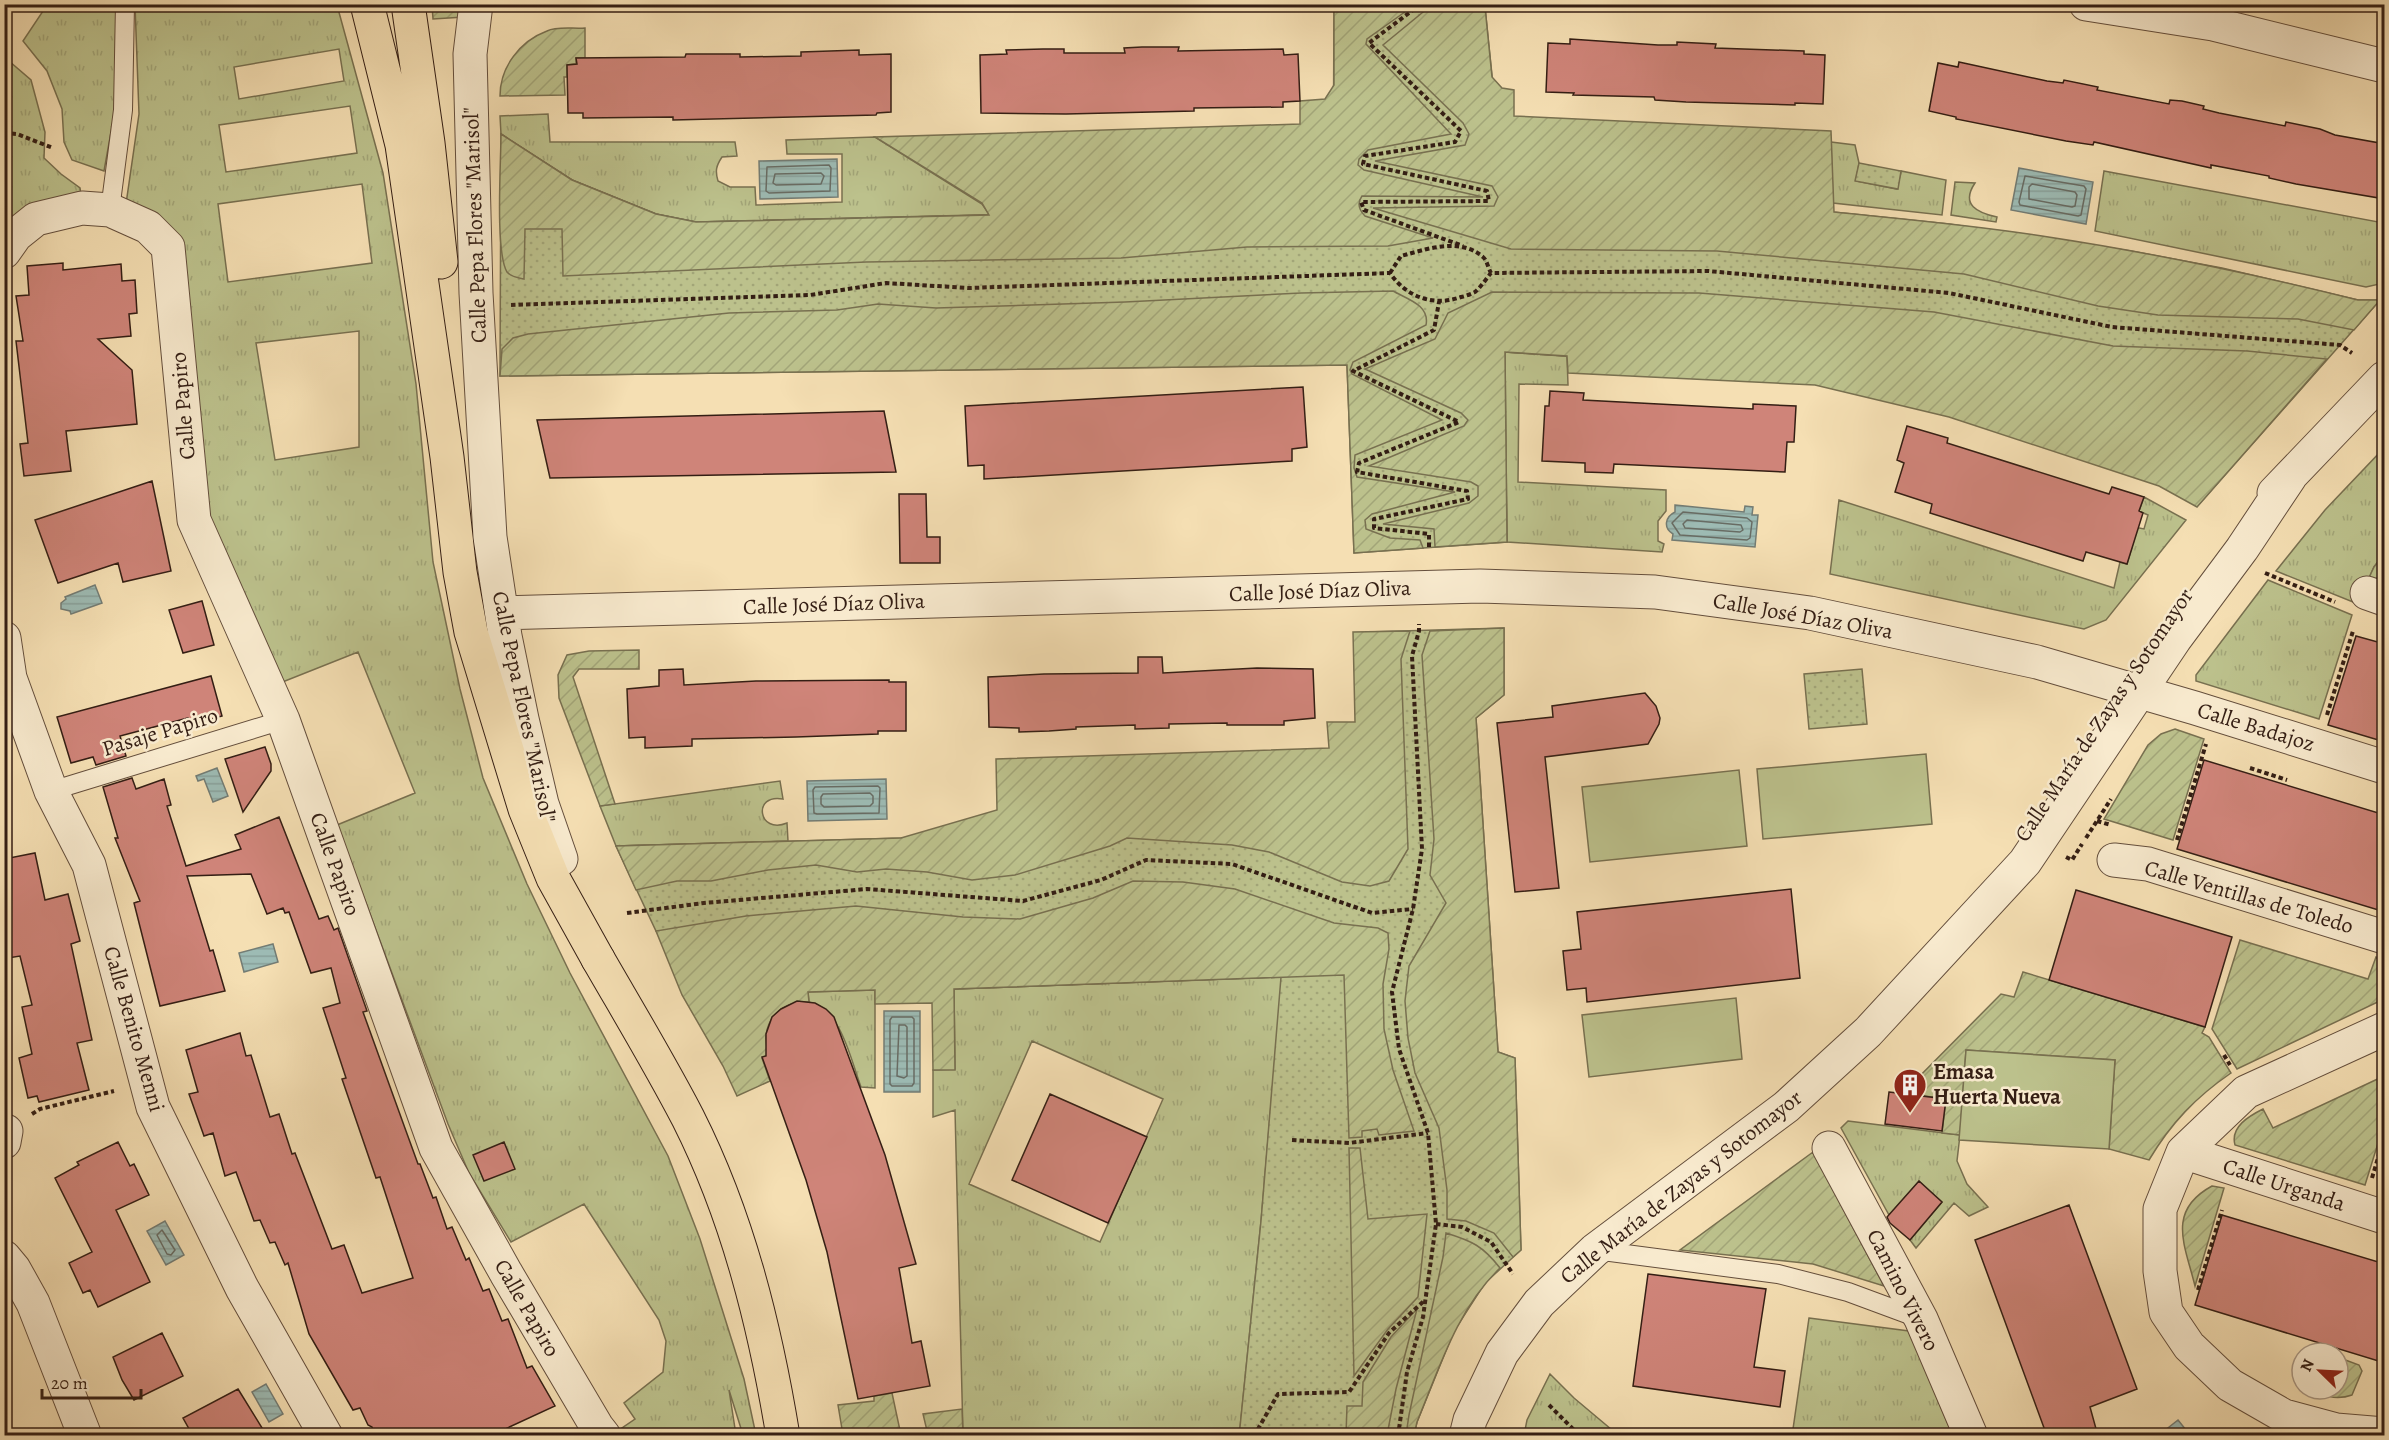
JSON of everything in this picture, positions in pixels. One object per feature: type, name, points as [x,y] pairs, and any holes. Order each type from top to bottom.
[{"type":"main road","points":[[367,4],[402,145],[447,457],[460,572],[471,632],[525,809],[553,878],[598,958]]},
{"type":"main road","points":[[408,4],[428,143],[447,315],[471,632]]},
{"type":"main road","name":"Calle Pepa Flores \"Marisol\"","points":[[598,958],[688,1119],[723,1200],[750,1278],[772,1369],[783,1436]]},
{"type":"street","name":"Calle Pepa Flores \"Marisol\"","points":[[476,4],[470,54],[476,293],[490,537],[501,614],[542,804],[598,958]]},
{"type":"street","points":[[2086,4],[2213,24],[2385,66]]},
{"type":"street","points":[[4,252],[16,235],[36,219],[82,208],[110,210]]},
{"type":"street","name":"Calle Papiro","points":[[110,210],[148,227],[168,247],[194,520],[283,720],[436,1148],[592,1433]]},
{"type":"street","name":"Calle María de Zayas y Sotomayor","points":[[1467,1436],[1470,1420],[1502,1353],[1539,1303],[1595,1250],[1786,1107],[1868,1032],[1932,964],[2128,688],[2157,627],[2228,537],[2290,477],[2385,378]]},
{"type":"street","name":"Calle José Díaz Oliva","points":[[501,614],[1480,586],[1655,592],[1810,613],[2037,662],[2128,688]]},
{"type":"street","name":"Calle Benito Menni","points":[[4,638],[10,678],[51,791],[89,866],[153,1107],[242,1288],[326,1436]]},
{"type":"street","name":"Calle Badajoz","points":[[2128,688],[2385,767]]},
{"type":"street","name":"Calle Ventillas de Toledo","points":[[2114,860],[2148,864],[2385,937]]},
{"type":"street","points":[[2385,1029],[2246,1092],[2183,1152],[2160,1209],[2160,1271],[2166,1312],[2189,1346],[2272,1426],[2385,1434]]},
{"type":"street","name":"Camino Vivero","points":[[1829,1148],[1921,1319],[1971,1436]]},
{"type":"street","name":"Calle Urganda","points":[[2183,1152],[2385,1217]]},
{"type":"street","points":[[4,1257],[14,1269],[33,1303],[85,1436]]},
{"type":"lane","points":[[110,210],[123,110],[125,4]]},
{"type":"lane","name":"Pasaje Papiro","points":[[51,791],[283,720]]},
{"type":"lane","points":[[1595,1250],[1778,1274],[1848,1292],[1921,1319]]},
{"type":"path","points":[[1421,4],[1369,43],[1461,131],[1455,142],[1365,156],[1363,164],[1487,191],[1489,201],[1361,202],[1364,210],[1463,246],[1484,257],[1491,273]]},
{"type":"path","points":[[4,133],[17,134],[53,148]]},
{"type":"path","points":[[1390,273],[1401,256],[1438,246],[1463,246]]},
{"type":"path","points":[[1390,273],[1398,284],[1411,294],[1439,302],[1454,300],[1474,292],[1491,273],[1708,271],[1949,293],[2112,327],[2340,345],[2352,353]]},
{"type":"path","points":[[501,305],[810,295],[886,283],[969,288],[1390,273]]},
{"type":"path","points":[[1429,548],[1429,534],[1374,528],[1374,519],[1468,499],[1467,491],[1357,472],[1359,463],[1459,422],[1353,371],[1434,330],[1439,302]]},
{"type":"path","points":[[2264,572],[2363,599]]},
{"type":"path","points":[[1398,1436],[1407,1372],[1423,1317],[1436,1224],[1428,1133],[1399,1049],[1392,992],[1413,909],[1422,849],[1412,656],[1419,624]]},
{"type":"path","points":[[2325,723],[2354,631]]},
{"type":"path","points":[[2177,840],[2201,758]]},
{"type":"path","points":[[2250,768],[2287,780]]},
{"type":"path","points":[[2066,856],[2072,860],[2114,794]]},
{"type":"path","points":[[627,913],[704,903],[867,889],[1023,901],[1101,880],[1146,860],[1232,864],[1372,913],[1413,909]]},
{"type":"path","points":[[46,1109],[119,1090]]},
{"type":"path","points":[[1292,1140],[1349,1143],[1428,1133]]},
{"type":"path","points":[[2372,1180],[2385,1138]]},
{"type":"path","points":[[2196,1296],[2222,1210]]},
{"type":"path","points":[[1436,1224],[1462,1227],[1491,1242],[1513,1274]]},
{"type":"path","points":[[1254,1436],[1278,1394],[1349,1392],[1389,1333],[1426,1300]]},
{"type":"path","points":[[1550,1405],[1580,1436]]},
{"type":"green space","points":[[47,5],[116,5],[115,110],[104,171],[72,160],[64,142],[62,109],[47,71],[23,41]]},
{"type":"green space","points":[[135,5],[337,5],[383,173],[416,384],[433,562],[460,689],[483,778],[527,884],[570,973],[668,1156],[700,1239],[744,1379],[756,1435],[743,1435],[729,1390],[736,1435],[627,1435],[622,1428],[635,1419],[624,1403],[663,1372],[666,1341],[659,1320],[584,1204],[511,1242],[469,1173],[448,1124],[337,825],[415,793],[358,652],[280,683],[203,512],[181,249],[126,204],[139,114]],"holes":[[[339,49],[344,81],[239,99],[234,67]],[[350,106],[357,153],[226,172],[219,125]],[[362,184],[372,263],[228,282],[218,204]],[[359,331],[359,447],[275,460],[256,343]]]},
{"type":"green space","points":[[432,5],[465,5],[464,17],[433,19]]},
{"type":"green space","points":[[1485,7],[1505,202],[1833,212],[1949,224],[2131,251],[2222,268],[2358,300],[2380,300],[2200,503],[2161,481],[1817,374],[1505,352],[1507,542],[1354,553],[1347,365],[500,376],[501,134],[572,180],[656,214],[696,222],[1333,206],[1334,10]]},
{"type":"green space","points":[[1485,7],[1492,77],[1502,88],[1514,90],[1514,116],[1831,131],[1834,212],[1938,222],[2082,242],[2201,264],[2358,300],[2380,300],[2354,330],[2298,319],[2158,315],[2098,306],[1964,274],[1717,251],[1511,249],[1373,208],[1494,206],[1498,197],[1492,186],[1375,161],[1465,145],[1469,134],[1463,123],[1383,45],[1428,8]]},
{"type":"green space","points":[[1409,9],[1367,39],[1366,44],[1451,134],[1368,150],[1359,159],[1358,165],[1364,170],[1483,197],[1362,196],[1359,206],[1365,216],[1433,238],[1388,246],[1247,247],[1121,258],[866,262],[563,276],[562,229],[525,229],[524,279],[509,274],[503,261],[500,227],[501,134],[572,180],[656,214],[696,222],[989,215],[982,203],[875,137],[1300,124],[1300,101],[1325,99],[1334,85],[1334,10]]},
{"type":"green space","points":[[585,28],[585,58],[576,58],[576,64],[567,65],[567,77],[564,77],[565,95],[500,96],[508,65],[513,56],[528,41],[551,29]]},
{"type":"green space","points":[[9,61],[31,80],[45,132],[44,158],[80,188],[81,195],[5,232],[4,68]]},
{"type":"green space","points":[[548,114],[550,142],[735,142],[737,156],[722,157],[717,169],[718,181],[730,187],[755,187],[756,205],[842,202],[842,154],[787,154],[786,140],[875,137],[982,204],[990,215],[696,222],[656,214],[572,180],[501,134],[500,116]]},
{"type":"green space","points":[[1831,142],[1855,145],[1859,163],[1856,181],[1897,189],[1901,171],[1946,180],[1942,215],[1833,203]]},
{"type":"green space","points":[[1859,163],[1901,171],[1898,189],[1855,181]]},
{"type":"green space","points":[[2104,171],[2384,223],[2384,283],[2366,287],[2095,231]]},
{"type":"green space","points":[[1955,182],[1975,183],[1969,197],[1970,202],[1973,207],[1983,213],[1997,217],[1996,222],[1951,215]]},
{"type":"green space","points":[[1393,291],[1421,308],[1426,318],[1426,325],[1353,362],[1350,370],[1352,374],[1442,420],[1355,455],[1354,468],[1357,477],[1455,492],[1372,514],[1365,520],[1366,529],[1390,538],[1420,540],[1423,548],[1354,553],[1347,365],[500,376],[502,349],[513,338],[528,334],[729,313],[837,310],[878,304],[936,308]]},
{"type":"green space","points":[[1492,292],[1699,293],[1934,312],[2113,346],[2247,351],[2327,359],[2197,507],[2159,486],[1949,417],[1815,385],[1568,373],[1567,356],[1505,352],[1507,542],[1435,547],[1434,529],[1383,524],[1469,503],[1478,496],[1478,486],[1471,482],[1369,466],[1464,426],[1468,420],[1461,413],[1365,369],[1435,339],[1448,313]]},
{"type":"green space","points":[[1504,352],[1567,356],[1568,385],[1519,384],[1518,482],[1666,490],[1666,511],[1658,521],[1658,541],[1664,544],[1662,552],[1507,542]]},
{"type":"green space","points":[[2384,448],[2384,554],[2374,567],[2358,604],[2276,571],[2325,510]]},
{"type":"green space","points":[[2144,497],[2186,520],[2106,620],[2084,629],[1830,574],[1839,500],[2114,588],[2120,562],[2127,564],[2134,540],[2134,527],[2144,529],[2148,515],[2139,511]]},
{"type":"green space","points":[[2384,554],[2384,580],[2377,578],[2367,582],[2374,567]]},
{"type":"green space","points":[[2268,580],[2352,615],[2319,719],[2196,681],[2196,675]]},
{"type":"green space","points":[[1504,628],[1504,695],[1476,718],[1498,1052],[1515,1058],[1521,1250],[1485,1283],[1454,1331],[1417,1422],[1414,1435],[1236,1435],[1240,1427],[1261,1221],[1281,977],[954,989],[656,931],[616,846],[1372,825],[1367,632]]},
{"type":"green space","points":[[1504,628],[1504,695],[1476,718],[1498,1052],[1515,1058],[1521,1250],[1513,1257],[1494,1233],[1466,1221],[1447,1219],[1447,1190],[1439,1128],[1415,1073],[1408,1038],[1405,1001],[1409,966],[1446,903],[1430,875],[1434,839],[1422,655],[1430,631]]},
{"type":"green space","points":[[1410,631],[1401,659],[1408,849],[1389,881],[1370,886],[1342,882],[1269,852],[1232,845],[1127,838],[1110,846],[1015,875],[972,880],[927,872],[886,869],[857,872],[816,865],[768,870],[711,881],[677,881],[636,890],[616,846],[901,838],[997,810],[996,759],[1329,748],[1327,722],[1355,722],[1353,632]]},
{"type":"green space","points":[[639,650],[639,669],[579,669],[573,677],[615,804],[600,806],[559,698],[558,675],[567,655],[589,651]]},
{"type":"green space","points":[[1862,669],[1867,724],[1809,729],[1804,674]]},
{"type":"green space","points":[[2175,729],[2204,739],[2173,840],[2104,819],[2148,745],[2161,734]]},
{"type":"green space","points":[[1926,754],[1932,824],[1763,839],[1757,769]]},
{"type":"green space","points":[[1739,770],[1747,846],[1590,862],[1582,787]]},
{"type":"green space","points":[[780,781],[783,799],[766,802],[762,813],[770,823],[777,825],[787,823],[788,841],[616,846],[600,806]]},
{"type":"green space","points":[[1133,881],[1183,882],[1235,889],[1334,923],[1378,928],[1388,933],[1389,949],[1383,984],[1384,1029],[1393,1070],[1414,1131],[1379,1135],[1377,1129],[1362,1131],[1362,1137],[1349,1138],[1344,975],[954,989],[955,1070],[933,1070],[932,1003],[875,1004],[875,990],[808,992],[809,1002],[789,1005],[780,1010],[769,1024],[766,1043],[769,1054],[762,1058],[770,1081],[737,1096],[723,1066],[682,995],[656,931],[746,916],[856,906],[963,917],[1020,919],[1093,898]]},
{"type":"green space","points":[[2240,940],[2368,979],[2376,957],[2384,960],[2384,999],[2237,1069],[2212,1029]]},
{"type":"green space","points":[[2023,972],[2205,1027],[2202,1033],[2209,1037],[2231,1073],[2185,1112],[2166,1134],[2149,1160],[2109,1149],[2115,1060],[1966,1050],[1960,1135],[1942,1133],[1946,1099],[1903,1093],[2001,994],[2014,997]]},
{"type":"green space","points":[[1282,977],[1261,1221],[1240,1428],[1236,1435],[963,1435],[955,1110],[933,1117],[933,1070],[955,1069],[954,989]],"holes":[[[1032,1041],[1163,1099],[1100,1242],[969,1184]]]},
{"type":"green space","points":[[875,990],[875,1088],[861,1087],[837,1025],[830,1015],[809,1002],[808,992]]},
{"type":"green space","points":[[1736,998],[1742,1059],[1589,1077],[1582,1015]]},
{"type":"green space","points":[[1966,1050],[2115,1060],[2109,1149],[1959,1140]]},
{"type":"green space","points":[[2384,1076],[2384,1124],[2365,1185],[2235,1145],[2235,1133],[2238,1128],[2263,1109],[2273,1128]]},
{"type":"green space","points":[[1848,1121],[1960,1135],[1957,1161],[1967,1184],[1988,1207],[1969,1216],[1954,1203],[1916,1248],[1910,1240],[1942,1202],[1919,1181],[1889,1215],[1841,1128]]},
{"type":"green space","points":[[1349,1148],[1360,1148],[1368,1219],[1427,1214],[1418,1297],[1388,1329],[1354,1376]]},
{"type":"green space","points":[[1813,1152],[1884,1286],[1813,1264],[1680,1250]]},
{"type":"green space","points":[[2212,1186],[2224,1188],[2195,1286],[2184,1243],[2182,1230],[2184,1218],[2189,1206]]},
{"type":"green space","points":[[1446,1233],[1476,1245],[1488,1254],[1500,1268],[1485,1284],[1461,1321],[1442,1361],[1414,1435],[1406,1435],[1443,1257]]},
{"type":"green space","points":[[1417,1309],[1396,1389],[1387,1435],[1346,1435],[1347,1406],[1362,1406],[1363,1382],[1391,1337]]},
{"type":"green space","points":[[1809,1318],[1909,1331],[1953,1436],[1792,1436]]},
{"type":"green space","points":[[2350,1362],[2359,1365],[2362,1371],[2350,1395]]},
{"type":"green space","points":[[1550,1374],[1574,1398],[1618,1435],[1524,1435],[1527,1420]]},
{"type":"green space","points":[[892,1393],[901,1435],[843,1435],[838,1405],[874,1401],[874,1396]]},
{"type":"green space","points":[[962,1409],[963,1435],[928,1435],[923,1414]]},
{"type":"water","points":[[837,159],[838,197],[760,199],[759,161]]},
{"type":"water","points":[[2019,168],[2093,182],[2086,224],[2011,210]]},
{"type":"water","points":[[1675,505],[1744,512],[1745,506],[1753,507],[1752,515],[1758,515],[1755,547],[1672,540],[1673,534],[1666,523],[1675,512]]},
{"type":"water","points":[[95,585],[102,603],[71,614],[70,611],[61,609],[61,603],[66,599],[65,597]]},
{"type":"water","points":[[217,768],[228,796],[213,802],[204,779],[198,781],[196,776]]},
{"type":"water","points":[[886,779],[887,819],[808,821],[807,781]]},
{"type":"water","points":[[273,944],[278,962],[244,972],[239,953]]},
{"type":"water","points":[[884,1011],[920,1011],[920,1092],[884,1092]]},
{"type":"water","points":[[165,1221],[184,1255],[166,1265],[147,1231]]},
{"type":"water","points":[[266,1384],[283,1414],[269,1422],[252,1392]]},
{"type":"water","points":[[2178,1420],[2190,1435],[2159,1435]]},
{"type":"building","points":[[1570,39],[1658,45],[1677,45],[1677,42],[1716,44],[1715,48],[1804,51],[1804,54],[1825,55],[1823,104],[1686,102],[1655,100],[1654,97],[1546,92],[1548,43],[1570,44]]},
{"type":"building","points":[[1179,47],[1178,51],[1283,49],[1284,55],[1298,54],[1300,101],[1283,102],[1283,107],[1194,108],[1194,111],[981,113],[980,55],[1007,54],[1006,50],[1043,49],[1064,49],[1064,53],[1125,53],[1124,48]]},
{"type":"building","points":[[859,50],[859,55],[891,54],[891,112],[876,115],[673,120],[673,117],[583,118],[583,113],[568,113],[567,65],[577,64],[576,58],[685,57],[686,54],[740,54],[740,57],[801,56],[801,52]]},
{"type":"building","points":[[1959,62],[2047,81],[2063,83],[2064,80],[2098,87],[2097,90],[2169,104],[2170,100],[2182,101],[2204,106],[2203,109],[2219,113],[2285,126],[2286,122],[2320,129],[2335,135],[2385,144],[2385,199],[2296,184],[2269,178],[2269,176],[2211,165],[2211,168],[2094,142],[2093,145],[2066,141],[1956,119],[1956,117],[1929,111],[1938,63],[1958,67]]},
{"type":"building","points":[[63,263],[63,270],[121,264],[122,281],[135,280],[137,313],[129,314],[131,336],[98,339],[132,370],[137,424],[66,431],[71,471],[24,476],[20,444],[28,443],[16,341],[23,341],[16,296],[29,295],[27,266]]},
{"type":"building","points":[[1303,387],[1307,447],[1292,449],[1292,461],[984,479],[984,465],[968,466],[965,406]]},
{"type":"building","points":[[1550,391],[1584,393],[1583,400],[1753,409],[1753,404],[1796,406],[1794,442],[1787,442],[1785,472],[1614,464],[1613,473],[1585,472],[1585,463],[1542,461],[1545,406],[1549,406]]},
{"type":"building","points":[[884,411],[896,472],[550,478],[537,420]]},
{"type":"building","points":[[1907,426],[1948,438],[1947,443],[2109,494],[2112,487],[2144,497],[2139,511],[2143,513],[2127,564],[2086,552],[2083,561],[2054,552],[1930,513],[1932,504],[1895,492],[1904,463],[1897,460]]},
{"type":"building","points":[[152,481],[171,571],[123,582],[118,563],[58,583],[35,520]]},
{"type":"building","points":[[899,494],[926,494],[927,537],[940,537],[940,563],[900,563]]},
{"type":"building","points":[[202,601],[214,645],[183,653],[169,610]]},
{"type":"building","points":[[2356,636],[2385,644],[2385,742],[2328,725]]},
{"type":"building","points":[[1138,657],[1162,657],[1163,673],[1257,668],[1313,669],[1315,718],[1284,721],[1284,725],[1169,724],[1169,728],[1135,729],[1135,725],[1019,732],[1019,728],[989,727],[988,677],[1138,673]]},
{"type":"building","points":[[683,669],[684,685],[756,681],[889,680],[889,682],[906,682],[906,731],[878,731],[878,734],[692,739],[692,746],[645,748],[645,737],[629,738],[627,689],[659,686],[659,670]]},
{"type":"building","points":[[211,676],[222,716],[190,725],[188,718],[120,736],[126,756],[96,765],[93,757],[71,763],[57,717]]},
{"type":"building","points":[[1645,693],[1656,706],[1660,718],[1648,744],[1545,757],[1559,888],[1515,892],[1497,723],[1553,717],[1552,706]]},
{"type":"building","points":[[265,747],[271,771],[243,812],[225,759]]},
{"type":"building","points":[[2204,760],[2385,815],[2385,912],[2177,849]]},
{"type":"building","points":[[132,778],[136,789],[164,779],[171,805],[167,806],[186,866],[241,849],[235,835],[279,817],[319,919],[328,916],[334,930],[338,928],[367,1011],[363,1012],[406,1131],[433,1198],[436,1197],[447,1229],[452,1227],[483,1291],[489,1289],[502,1321],[508,1319],[527,1368],[532,1366],[555,1406],[490,1436],[375,1436],[360,1408],[353,1410],[309,1334],[288,1263],[285,1265],[275,1242],[270,1243],[260,1220],[254,1221],[236,1172],[225,1176],[213,1133],[204,1136],[189,1094],[198,1092],[186,1050],[240,1033],[246,1056],[251,1055],[270,1117],[279,1114],[292,1154],[295,1153],[332,1249],[344,1245],[362,1293],[413,1278],[380,1177],[376,1178],[342,1079],[346,1078],[323,1008],[340,1003],[331,968],[311,973],[289,912],[285,913],[283,908],[267,914],[251,874],[187,876],[225,991],[160,1006],[134,903],[140,901],[115,838],[118,838],[103,787]]},
{"type":"building","points":[[35,853],[45,900],[68,894],[80,941],[71,944],[92,1040],[77,1043],[89,1090],[39,1102],[37,1096],[28,1098],[19,1058],[32,1054],[22,1007],[32,1005],[20,956],[8,958],[4,945],[4,859]]},
{"type":"building","points":[[1791,889],[1800,978],[1587,1002],[1586,988],[1567,990],[1563,951],[1581,949],[1577,912]]},
{"type":"building","points":[[2076,890],[2232,937],[2205,1027],[2049,980]]},
{"type":"building","points":[[797,1001],[815,1003],[834,1017],[885,1155],[916,1264],[899,1268],[912,1343],[921,1341],[930,1386],[858,1399],[827,1252],[806,1180],[762,1057],[766,1056],[766,1034],[772,1017],[781,1009]]},
{"type":"building","name":"Emasa Huerta Nueva","points":[[1889,1092],[1946,1099],[1942,1131],[1885,1124]]},
{"type":"building","points":[[1050,1094],[1147,1137],[1108,1223],[1012,1180]]},
{"type":"building","points":[[118,1142],[130,1166],[134,1164],[149,1195],[116,1210],[150,1282],[98,1307],[90,1290],[83,1293],[69,1263],[92,1252],[55,1178],[79,1165],[77,1162]]},
{"type":"building","points":[[504,1142],[515,1169],[484,1181],[473,1155]]},
{"type":"building","points":[[1919,1181],[1942,1202],[1910,1240],[1890,1223],[1887,1217]]},
{"type":"building","points":[[2069,1205],[2137,1389],[2090,1407],[2098,1436],[2047,1436],[1975,1240]]},
{"type":"building","points":[[2222,1215],[2385,1264],[2385,1363],[2350,1352],[2350,1341],[2313,1341],[2195,1305]]},
{"type":"building","points":[[1648,1274],[1766,1289],[1754,1367],[1785,1371],[1780,1407],[1633,1386]]},
{"type":"building","points":[[162,1333],[183,1376],[134,1400],[122,1380],[113,1357]]},
{"type":"building","points":[[238,1389],[267,1436],[193,1436],[183,1418]]},
{"type":"place","name":"Emasa Huerta Nueva","points":[[1910,1114]]}]
